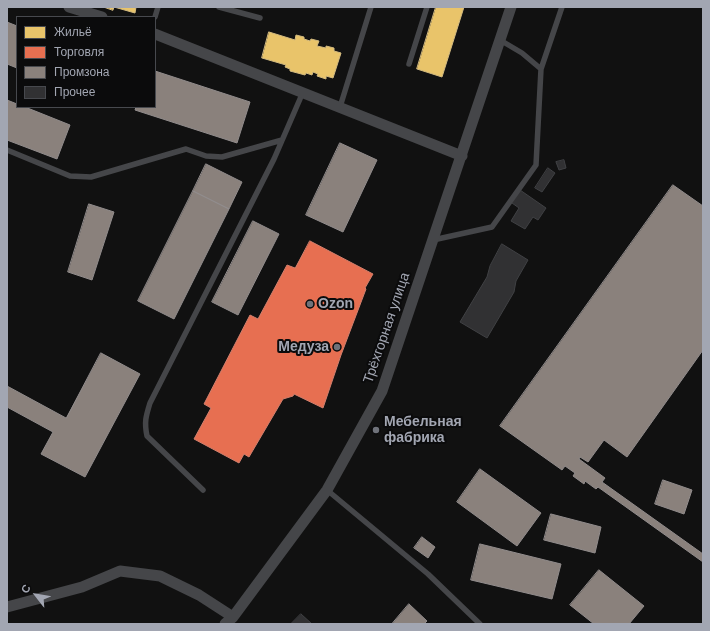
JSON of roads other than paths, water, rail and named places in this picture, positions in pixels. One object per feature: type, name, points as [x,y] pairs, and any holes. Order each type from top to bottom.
[{"type":"street","points":[[69,7],[99,16]]},
{"type":"street","name":"Трёхгорная улица","points":[[229,620],[327,490],[382,391],[511,7]]},
{"type":"street","points":[[156,34],[462,156]]},
{"type":"street","points":[[7,608],[82,587],[120,571],[160,576],[199,595],[229,620]]},
{"type":"lane","points":[[219,7],[260,18]]},
{"type":"lane","points":[[340,108],[371,7]]},
{"type":"lane","points":[[409,64],[427,7]]},
{"type":"lane","points":[[433,240],[492,227],[536,165],[541,69],[562,7]]},
{"type":"lane","points":[[500,40],[522,53],[541,69]]},
{"type":"lane","points":[[203,490],[147,436],[145,426],[146,414],[150,403],[274,159],[302,92]]},
{"type":"lane","points":[[7,150],[70,176],[91,177],[186,150],[206,156],[222,157],[282,140]]},
{"type":"lane","points":[[327,490],[428,574],[480,624]]},
{"type":"place","name":"Ozon","points":[[310,304]]},
{"type":"place","name":"Медуза","points":[[337,347]]},
{"type":"place","name":"Мебельная фабрика","points":[[376,430]]}]
